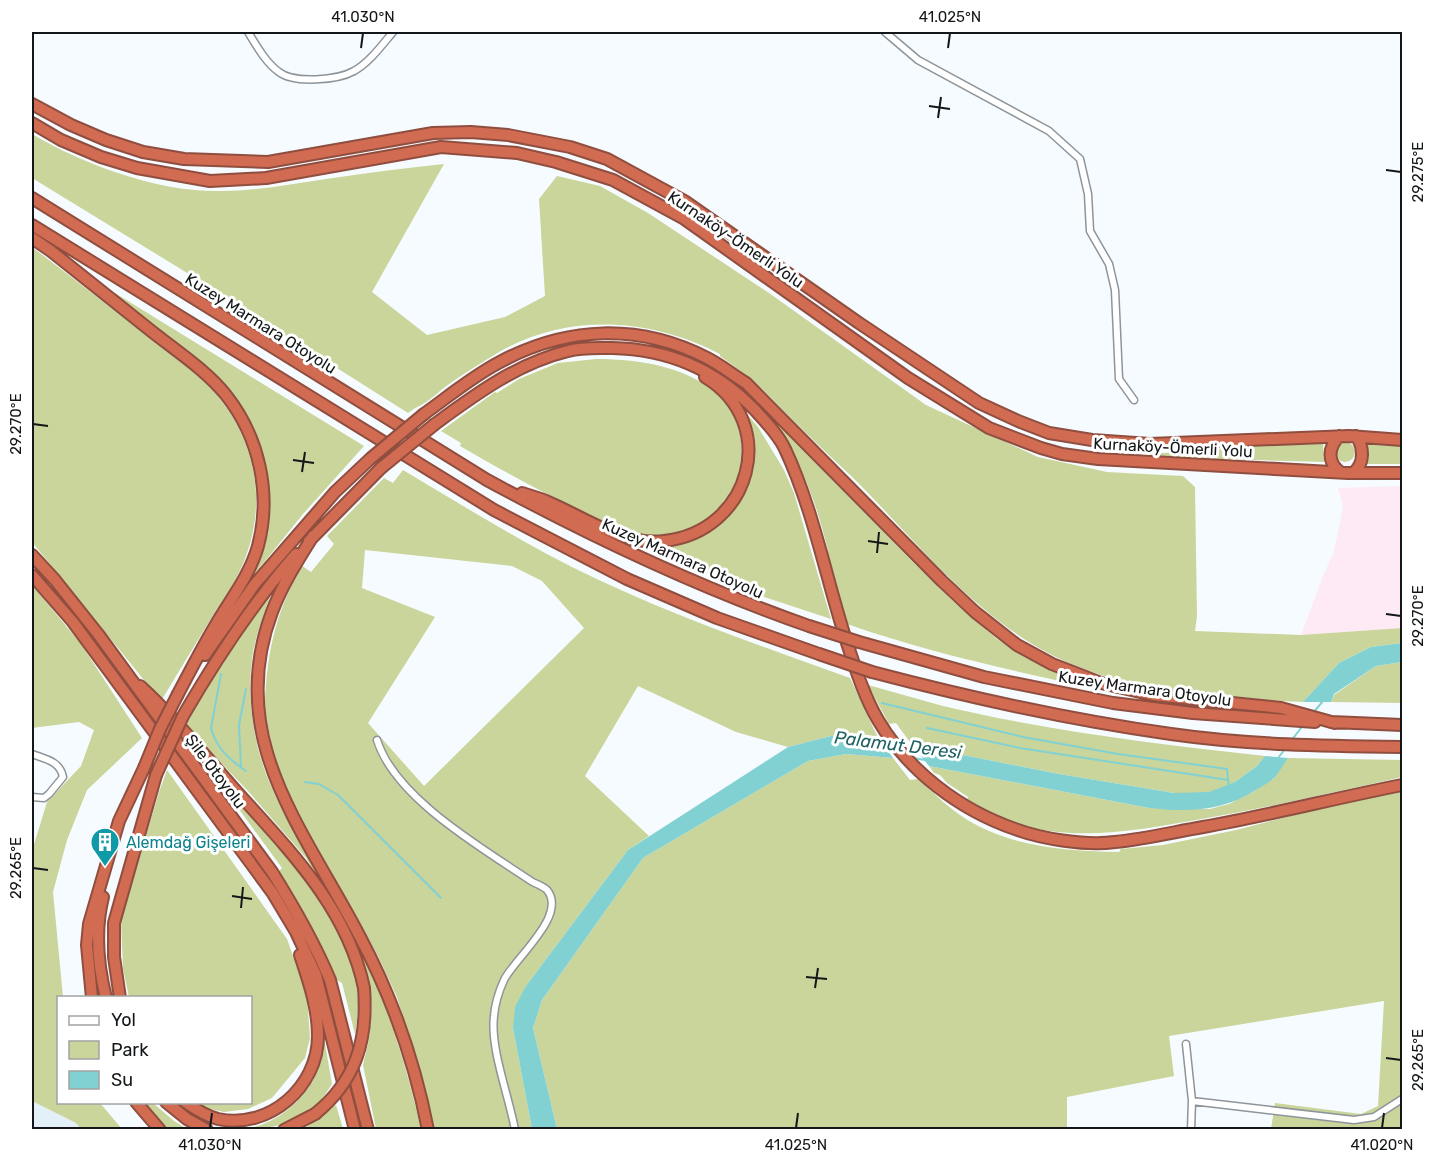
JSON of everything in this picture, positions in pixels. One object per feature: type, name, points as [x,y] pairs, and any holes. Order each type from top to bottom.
[{"type":"highway","name":"Kurnaköy-Ömerli Yolu","points":[[32,104],[71,125],[106,140],[142,152],[184,159],[268,162],[433,133],[508,135],[570,147],[607,159],[686,202],[859,323],[979,403],[1018,422],[1049,433],[1150,444],[1339,436],[1402,440]]},
{"type":"highway","name":"Kurnaköy-Ömerli Yolu","points":[[32,123],[61,140],[101,157],[165,174],[210,181],[266,178],[441,147],[517,153],[556,162],[613,180],[683,218],[908,378],[990,428],[1021,441],[1062,454],[1098,459],[1353,473],[1402,473]]},
{"type":"highway","name":"Kuzey Marmara Otoyolu","points":[[32,198],[367,408],[487,480],[562,521],[640,559],[717,592],[859,642],[984,677],[1113,703],[1278,720],[1402,725]]},
{"type":"highway","points":[[32,225],[494,510],[636,583],[717,618],[872,672],[963,697],[1066,718],[1172,734],[1251,742],[1309,746],[1402,747]]},
{"type":"highway","points":[[32,238],[51,250],[199,370],[225,394],[248,430],[257,454],[262,478],[263,512],[258,546],[243,581],[207,639],[160,729],[119,820],[89,924],[87,945],[92,996]]},
{"type":"highway","points":[[178,694],[255,584],[335,492],[424,414],[499,362],[530,347],[574,335],[616,332],[659,339],[684,347],[709,359],[746,383],[942,581],[975,612],[1017,645],[1052,664],[1101,683],[1153,695],[1281,708],[1335,723]]},
{"type":"highway","points":[[120,996],[114,957],[114,923],[156,775],[183,716],[203,680],[250,612],[281,571],[313,536],[381,468],[435,424],[477,393],[508,375],[567,351],[590,347],[658,352],[678,358],[722,380],[764,420],[783,446],[800,484],[861,684],[880,724],[928,779],[980,814],[1014,829],[1041,837],[1112,843],[1260,817],[1402,784]]},
{"type":"highway","points":[[487,480],[547,501],[588,522],[648,542],[683,538],[704,530],[727,510],[741,489],[746,477],[747,435],[739,412],[724,394],[678,358]]},
{"type":"highway","points":[[1339,436],[1331,448],[1330,455],[1333,466],[1340,472]]},
{"type":"highway","points":[[1353,473],[1358,470],[1362,459],[1361,444],[1356,436]]},
{"type":"highway","points":[[313,536],[282,588],[267,625],[257,692],[263,745],[289,810],[351,920],[384,985],[405,1047],[428,1130]]},
{"type":"highway","name":"Şile Otoyolu","points":[[32,555],[72,601],[272,872],[304,925],[330,980],[368,1130]]},
{"type":"highway","name":"Şile Otoyolu","points":[[32,574],[73,622],[272,892],[296,932],[316,975],[355,1130]]},
{"type":"highway","points":[[123,672],[154,699],[297,860],[330,903],[346,935],[364,988],[366,1011],[363,1036],[354,1065],[334,1096],[315,1114],[284,1130]]},
{"type":"highway","points":[[106,996],[99,951],[102,901],[144,768]]},
{"type":"highway","points":[[188,1104],[217,1119],[231,1120],[264,1116],[278,1109],[292,1097],[314,1063],[318,1037],[312,991],[300,955],[272,892]]},
{"type":"highway","points":[[138,1104],[160,1130]]},
{"type":"highway","points":[[168,1104],[187,1119],[207,1130]]},
{"type":"street","points":[[248,32],[258,48],[278,71],[290,78],[302,80],[354,71],[369,59],[393,32]]},
{"type":"street","points":[[885,32],[918,60],[1049,131],[1080,159],[1089,194],[1090,231],[1109,264],[1115,290],[1119,379],[1134,400]]},
{"type":"street","points":[[377,740],[381,755],[415,795],[452,827],[546,889],[552,900],[552,910],[547,921],[504,981],[494,1017],[495,1037],[515,1130]]},
{"type":"street","points":[[32,754],[56,764],[60,767],[63,777],[44,798],[32,797]]},
{"type":"street","points":[[1186,1044],[1192,1101],[1191,1130]]},
{"type":"street","points":[[1192,1101],[1354,1120],[1374,1117],[1402,1099]]},
{"type":"shaded area","points":[[1402,486],[1402,628],[1301,635],[1334,552],[1343,506],[1338,488]]},
{"type":"shaded area","points":[[32,1101],[76,1123],[81,1129],[32,1129]]},
{"type":"green space","points":[[32,134],[75,156],[124,175],[149,182],[198,190],[261,189],[444,164],[372,292],[427,335],[505,317],[545,296],[539,199],[557,176],[600,186],[648,213],[769,293],[926,405],[1038,457],[1107,472],[1183,476],[1195,487],[1197,616],[1195,631],[1301,635],[1402,628],[1402,643],[1371,647],[1339,663],[1303,702],[1189,694],[1133,684],[1079,667],[1018,635],[964,592],[767,394],[720,354],[694,342],[638,327],[610,324],[553,330],[526,339],[499,352],[408,413],[32,178]]},
{"type":"green space","points":[[32,247],[204,381],[221,399],[234,419],[252,462],[256,509],[253,532],[246,556],[240,571],[161,701],[32,542]]},
{"type":"green space","points":[[115,293],[364,446],[303,514],[245,586],[261,546],[265,467],[253,431],[235,399],[113,295]]},
{"type":"green space","points":[[596,359],[649,363],[667,368],[700,381],[726,404],[738,426],[742,450],[739,472],[730,494],[715,512],[696,526],[674,534],[649,536],[621,529],[504,471],[460,446],[461,443],[441,431],[495,392],[497,393],[519,379],[558,363]]},
{"type":"green space","points":[[740,406],[758,427],[784,470],[794,493],[831,619],[746,591],[636,543],[667,545],[694,538],[710,530],[735,506],[750,476],[752,459],[751,436]]},
{"type":"green space","points":[[774,420],[914,563],[996,638],[1024,657],[1092,688],[938,652],[847,624],[813,500],[800,467]]},
{"type":"green space","points":[[1323,441],[1324,462],[1124,456]]},
{"type":"green space","points":[[1366,441],[1402,446],[1402,464],[1366,464]]},
{"type":"green space","points":[[1345,442],[1352,445],[1355,452],[1352,459],[1345,462],[1338,459],[1335,452],[1338,445]]},
{"type":"green space","points":[[403,470],[527,543],[582,572],[657,606],[850,678],[878,738],[831,736],[788,747],[736,732],[638,686],[585,776],[649,836],[628,850],[526,986],[513,1028],[532,1129],[434,1129],[397,997],[377,954],[297,811],[274,757],[263,701],[265,701],[270,652],[283,604],[301,565],[311,572],[334,544],[327,536],[384,478],[393,483]],"holes":[[[365,550],[512,566],[542,581],[584,628],[424,786],[368,723],[435,617],[362,588]]]},
{"type":"green space","points":[[32,585],[81,644],[142,738],[87,790],[67,840],[53,892],[63,996],[57,996],[57,1104],[101,1104],[122,1129],[81,1129],[76,1123],[32,1101],[32,851],[47,802],[81,766],[94,730],[79,722],[32,728]]},
{"type":"green space","points":[[272,591],[257,636],[251,668],[251,703],[260,754],[284,814],[360,946],[306,858],[248,791],[186,726],[190,718],[188,716],[225,657]]},
{"type":"green space","points":[[1402,662],[1402,703],[1331,702],[1334,695],[1376,666]]},
{"type":"green space","points":[[868,685],[943,706],[1023,723],[1265,756],[1257,766],[1235,782],[1209,793],[1174,793],[1059,774],[912,745],[896,723],[889,724]]},
{"type":"green space","points":[[846,754],[893,758],[910,780],[918,779],[960,815],[997,834],[1036,845],[1078,850],[1119,852],[1121,849],[1163,845],[1402,791],[1402,1129],[1271,1129],[1275,1103],[1361,1114],[1378,1106],[1384,1001],[1169,1036],[1174,1076],[1067,1097],[1067,1130],[557,1129],[533,1028],[542,1000],[643,858],[808,761]]},
{"type":"green space","points":[[1288,758],[1402,760],[1402,777],[1202,819],[1122,831],[1083,833],[1033,828],[994,814],[967,800],[968,797],[947,783],[940,775],[934,773],[929,766],[1149,808],[1210,809],[1229,804],[1253,792],[1274,778]]},
{"type":"green space","points":[[167,770],[287,939],[307,996],[310,1038],[305,1058],[272,1098],[248,1109],[224,1112],[197,1104],[252,1104],[252,996],[129,996],[123,969],[121,919]]},
{"type":"green space","points":[[217,779],[288,857],[332,922],[354,970],[358,991],[355,1034],[342,983],[337,980],[310,924],[279,871],[282,868]]},
{"type":"green space","points":[[360,946],[395,1036],[421,1129],[376,1129],[363,1065],[369,1039],[372,1005]]},
{"type":"green space","points":[[324,1038],[332,1084],[315,1107],[301,1118],[272,1127],[244,1130],[278,1117],[304,1094],[314,1079],[312,1078]]},
{"type":"green space","points":[[143,1104],[154,1104],[187,1129],[168,1129]]},
{"type":"green space","points":[[336,1105],[343,1129],[304,1129]]},
{"type":"water","points":[[1402,643],[1402,662],[1376,666],[1334,694],[1331,702],[1303,702],[1339,663],[1371,647]]},
{"type":"water","points":[[831,736],[878,738],[893,758],[846,754],[808,761],[643,858],[542,1000],[533,1028],[557,1129],[532,1129],[513,1028],[515,1007],[526,986],[628,850],[788,747]]},
{"type":"water","points":[[912,745],[1059,774],[1174,793],[1209,792],[1235,782],[1257,766],[1265,756],[1288,758],[1273,779],[1243,797],[1230,803],[1204,809],[1177,810],[1149,808],[929,766]]},
{"type":"waterway","points":[[221,674],[211,728],[216,742],[224,753],[246,771]]},
{"type":"waterway","points":[[241,767],[239,725],[246,689]]},
{"type":"waterway","name":"Palamut Deresi","points":[[1313,713],[1323,701]]},
{"type":"waterway","points":[[882,703],[1023,737],[1118,754],[1227,769],[1228,780]]},
{"type":"waterway","name":"Palamut Deresi","points":[[1291,741],[1304,724]]},
{"type":"waterway","points":[[927,728],[1020,748],[1228,780],[1229,786]]},
{"type":"waterway","name":"Palamut Deresi","points":[[1278,758],[1286,748]]},
{"type":"waterway","name":"Palamut Deresi","points":[[913,758],[925,760]]},
{"type":"waterway","points":[[305,782],[319,784],[338,795],[441,898]]},
{"type":"place","name":"Alemdağ Gişeleri","points":[[105,868]]}]
